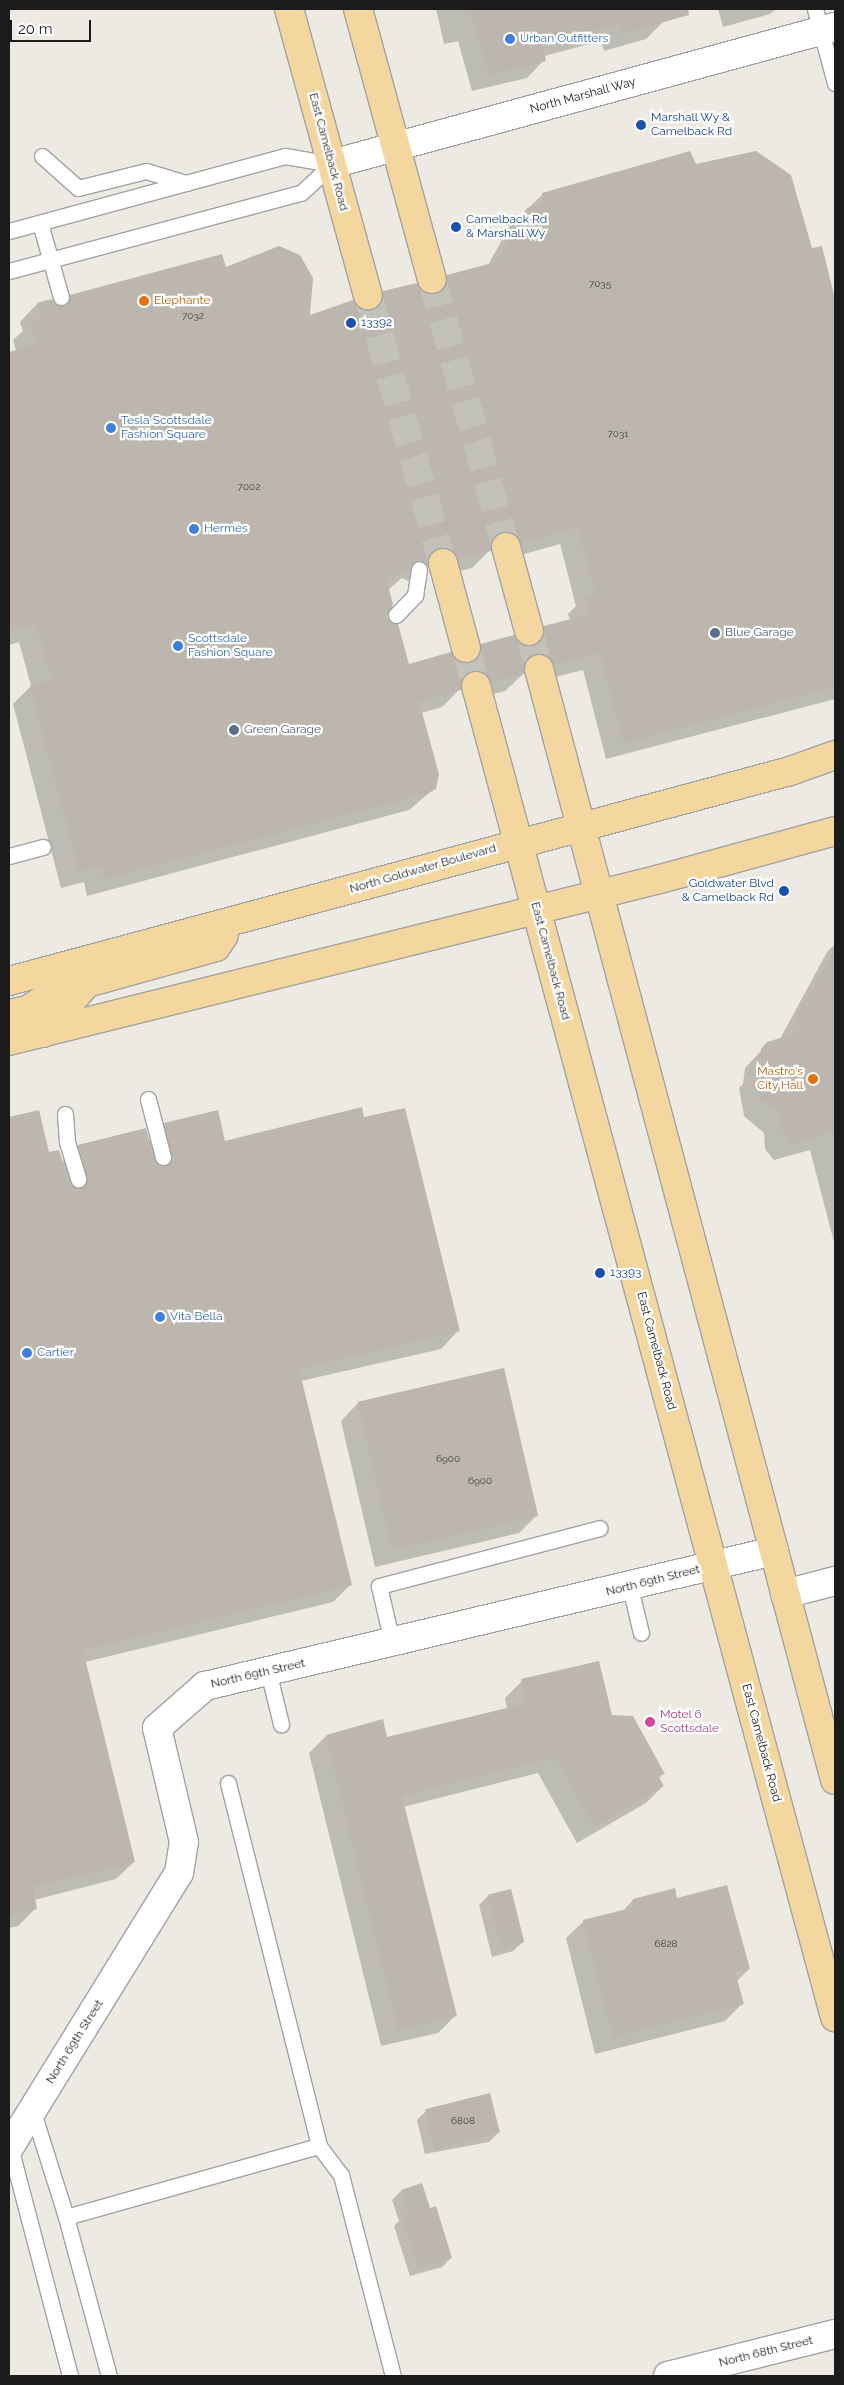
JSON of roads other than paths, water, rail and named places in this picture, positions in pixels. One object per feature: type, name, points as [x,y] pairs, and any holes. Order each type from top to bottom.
[{"type":"main road","name":"East Camelback Road","points":[[289,9],[368,295]]},
{"type":"main road","points":[[358,9],[432,279]]},
{"type":"main road","points":[[506,547],[529,631]]},
{"type":"main road","points":[[431,566],[466,648]]},
{"type":"main road","points":[[539,669],[601,894],[835,1780]]},
{"type":"main road","name":"East Camelback Road","points":[[476,686],[835,2017]]},
{"type":"main road","name":"North Goldwater Boulevard","points":[[9,981],[228,924],[518,843],[790,771],[835,755]]},
{"type":"main road","points":[[9,1041],[601,894],[835,831]]},
{"type":"main road","points":[[43,1033],[87,983],[216,947],[228,924]]},
{"type":"main road","points":[[9,1014],[28,1010],[44,999],[73,964]]},
{"type":"street","name":"North Marshall Way","points":[[332,164],[824,22]]},
{"type":"street","name":"North 69th Street","points":[[9,2148],[179,1873],[184,1842],[157,1728],[204,1686],[630,1587],[774,1551]]},
{"type":"street","points":[[785,1594],[835,1581]]},
{"type":"street","name":"North 68th Street","points":[[668,2376],[835,2334]]},
{"type":"lane","points":[[824,22],[835,83]]},
{"type":"lane","points":[[42,156],[78,188],[146,170],[186,183]]},
{"type":"lane","points":[[9,232],[285,156],[332,164]]},
{"type":"lane","points":[[9,271],[301,193],[332,164]]},
{"type":"lane","points":[[40,223],[61,297]]},
{"type":"lane","points":[[396,615],[415,595],[431,566]]},
{"type":"lane","points":[[9,856],[43,847]]},
{"type":"lane","points":[[148,1099],[163,1157]]},
{"type":"lane","points":[[65,1114],[68,1142],[78,1179]]},
{"type":"lane","points":[[392,1642],[379,1586],[600,1528]]},
{"type":"lane","points":[[630,1587],[641,1633]]},
{"type":"lane","points":[[268,1671],[281,1724]]},
{"type":"lane","points":[[228,1783],[319,2146],[341,2175],[393,2376]]},
{"type":"lane","points":[[32,2110],[66,2217],[109,2376]]},
{"type":"lane","points":[[66,2217],[319,2146]]},
{"type":"lane","points":[[9,2148],[70,2376]]},
{"type":"tunnel","points":[[432,279],[506,547]]},
{"type":"tunnel","points":[[368,295],[443,563]]},
{"type":"tunnel","points":[[529,631],[539,669]]},
{"type":"tunnel","points":[[466,648],[476,686]]},
{"type":"place","name":"Urban Outfitters","points":[[510,39]]},
{"type":"place","name":"Marshall Wy & Camelback Rd","points":[[641,125]]},
{"type":"place","name":"Camelback Rd & Marshall Wy","points":[[456,227]]},
{"type":"place","name":"Elephante","points":[[144,301]]},
{"type":"place","name":"13392","points":[[351,323]]},
{"type":"place","name":"Tesla Scottsdale Fashion Square","points":[[111,428]]},
{"type":"place","name":"Hermès","points":[[194,529]]},
{"type":"place","name":"Blue Garage","points":[[715,633]]},
{"type":"place","name":"Scottsdale Fashion Square","points":[[178,646]]},
{"type":"place","name":"Green Garage","points":[[234,730]]},
{"type":"place","name":"Goldwater Blvd & Camelback Rd","points":[[784,891]]},
{"type":"place","name":"Mastro's City Hall","points":[[813,1079]]},
{"type":"place","name":"13393","points":[[600,1273]]},
{"type":"place","name":"Vita Bella","points":[[160,1317]]},
{"type":"place","name":"Cartier","points":[[27,1353]]},
{"type":"place","name":"Motel 6 Scottsdale","points":[[650,1722]]}]
